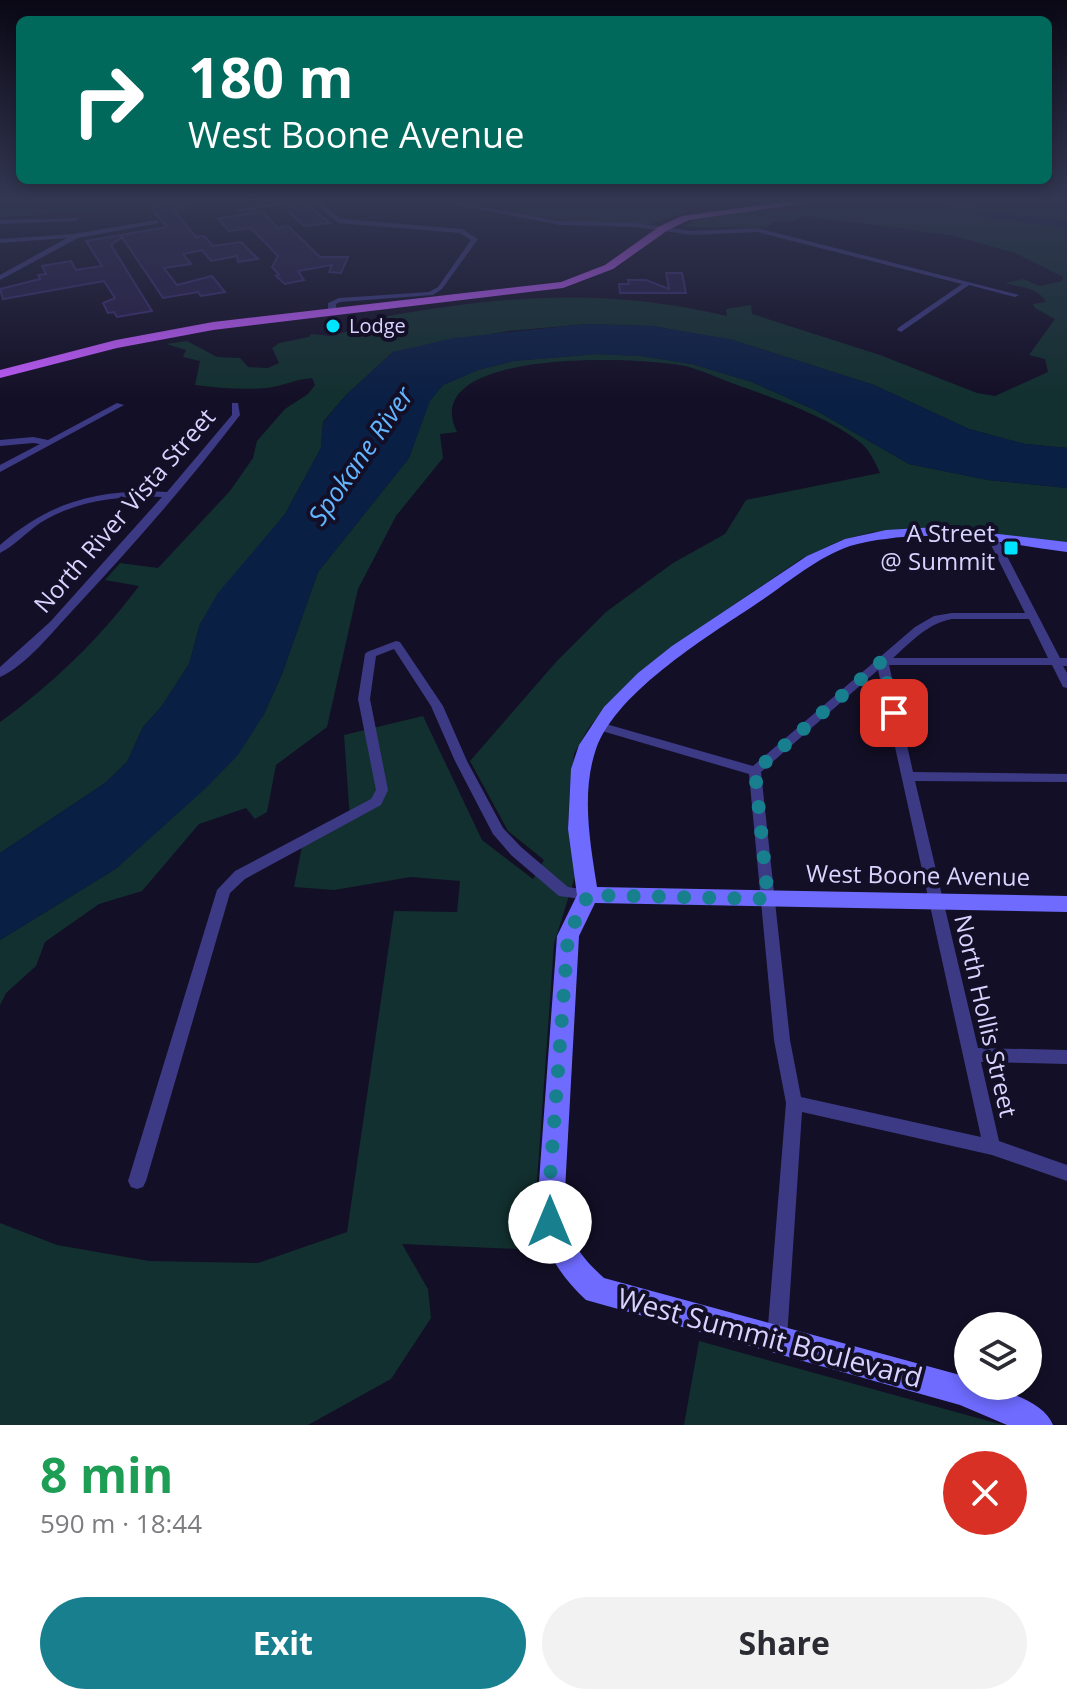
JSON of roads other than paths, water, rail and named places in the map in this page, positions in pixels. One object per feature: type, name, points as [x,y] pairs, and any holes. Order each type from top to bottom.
[{"type":"main road","points":[[0,374],[158,335],[341,307],[530,290],[582,279],[605,268]]},
{"type":"street","points":[[0,278],[19,268]]},
{"type":"street","points":[[341,307],[424,296],[440,288],[455,268]]},
{"type":"street","points":[[906,268],[1015,295]]},
{"type":"street","points":[[901,330],[968,283]]},
{"type":"street","points":[[440,288],[444,294],[456,298]]},
{"type":"street","points":[[0,469],[120,405]]},
{"type":"street","name":"North River Vista Street","points":[[0,673],[47,631],[170,495],[236,415],[235,405]]},
{"type":"street","points":[[0,443],[33,440],[50,443]]},
{"type":"street","points":[[0,550],[25,527],[66,505],[124,493],[170,495]]},
{"type":"street","points":[[588,895],[578,829],[581,769],[599,726],[625,694],[678,650],[829,550],[864,538],[909,532],[992,537],[1067,547]]},
{"type":"street","points":[[992,537],[1061,662],[1067,684]]},
{"type":"street","points":[[755,771],[919,629],[938,618],[1033,616]]},
{"type":"street","name":"West Boone Avenue","points":[[137,1181],[224,890],[240,875],[376,802],[382,790],[364,699],[371,654],[396,644],[437,706],[461,761],[498,831],[516,851],[564,892],[588,895],[1067,904]]},
{"type":"street","points":[[882,661],[1061,662]]},
{"type":"street","name":"North Hollis Street","points":[[882,661],[992,1147]]},
{"type":"street","points":[[599,726],[755,771]]},
{"type":"street","points":[[755,771],[782,1040],[794,1103],[776,1341]]},
{"type":"street","points":[[909,776],[1067,778]]},
{"type":"street","name":"West Summit Boulevard","points":[[588,895],[568,936],[549,1192],[550,1222],[559,1251],[576,1273],[596,1290],[960,1390],[1005,1407],[1038,1425]]},
{"type":"street","points":[[972,1055],[1067,1057]]},
{"type":"street","points":[[794,1103],[992,1147],[1067,1173]]},
{"type":"water","name":"Spokane River","points":[[587,324],[652,326],[733,340],[874,385],[969,429],[1025,444],[1067,448],[1067,488],[988,480],[909,464],[817,411],[752,382],[692,364],[642,356],[597,354],[513,361],[478,370],[443,385],[430,401],[409,458],[318,572],[282,674],[263,716],[238,755],[117,868],[0,940],[0,853],[105,783],[127,762],[143,727],[162,706],[189,664],[200,624],[218,593],[285,514],[321,448],[323,423],[346,395],[393,352],[454,338]]},
{"type":"place","name":"Lodge","points":[[333,326]]},
{"type":"place","name":"A Street @ Summit","points":[[1011,548]]}]
